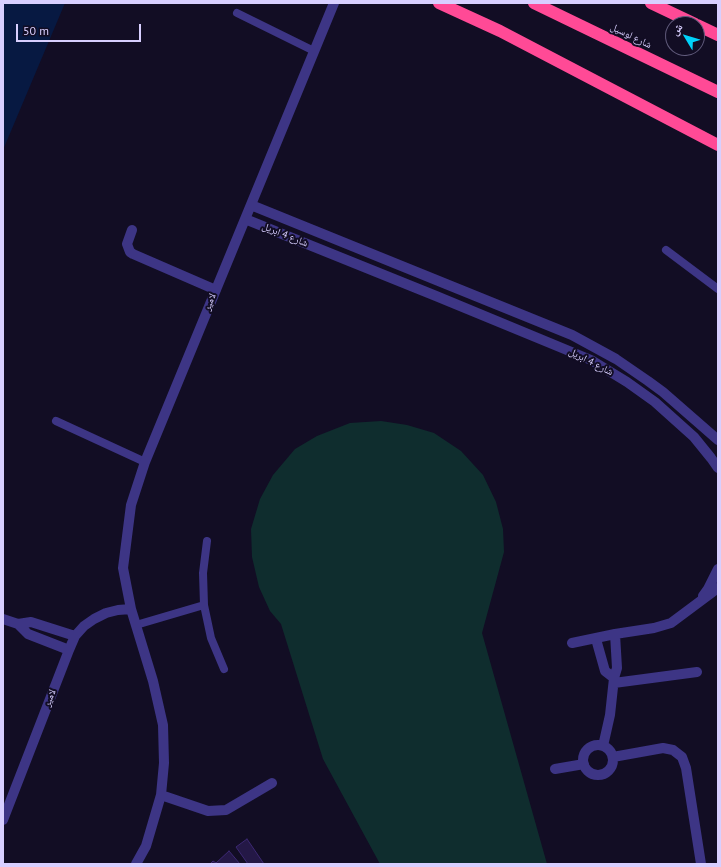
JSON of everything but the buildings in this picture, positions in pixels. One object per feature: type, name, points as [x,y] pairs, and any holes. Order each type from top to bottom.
[{"type":"highway","points":[[439,3],[514,39],[718,145]]},
{"type":"highway","name":"شارع لوسيل","points":[[534,3],[718,92]]},
{"type":"highway","points":[[651,3],[678,16]]},
{"type":"highway","points":[[705,29],[718,35]]},
{"type":"street","name":"لامير","points":[[136,864],[146,846],[161,795],[164,764],[163,725],[153,681],[131,609],[123,568],[131,505],[145,462],[334,3]]},
{"type":"street","name":"شارع 4 ابريل","points":[[251,204],[572,335],[616,359],[663,392],[718,440]]},
{"type":"street","name":"شارع 4 ابريل","points":[[245,219],[591,360],[627,382],[655,402],[694,437],[712,458],[718,468]]},
{"type":"street","points":[[132,230],[128,248],[133,254],[216,290]]},
{"type":"street","points":[[436,296],[441,282]]},
{"type":"street","points":[[655,402],[663,392]]},
{"type":"street","points":[[688,610],[699,601],[708,589],[718,569]]},
{"type":"street","points":[[572,643],[654,628],[671,623],[718,588]]},
{"type":"street","name":"لامير","points":[[3,820],[75,636],[84,626],[106,613],[131,609]]},
{"type":"street","points":[[3,619],[18,624],[28,634],[69,650]]},
{"type":"street","points":[[18,624],[31,622],[75,636]]},
{"type":"street","points":[[604,746],[617,664],[615,634]]},
{"type":"street","points":[[596,639],[605,671],[614,680]]},
{"type":"street","points":[[614,680],[698,672]]},
{"type":"street","points":[[593,746],[604,746],[611,752],[613,757],[611,768],[602,775],[596,775],[586,770],[584,764],[585,754],[588,749],[593,746]]},
{"type":"street","points":[[613,757],[663,748],[673,750],[682,757],[686,768],[702,864]]},
{"type":"street","points":[[555,769],[584,764]]},
{"type":"street","points":[[161,795],[208,811],[226,810],[272,783]]},
{"type":"lane","points":[[236,13],[314,51]]},
{"type":"lane","points":[[666,250],[718,289]]},
{"type":"lane","points":[[56,420],[145,462]]},
{"type":"lane","points":[[207,541],[203,573],[204,605],[211,638],[224,669]]},
{"type":"lane","points":[[136,625],[204,605]]},
{"type":"green space","points":[[381,421],[407,425],[434,433],[461,451],[483,475],[496,502],[503,529],[504,552],[482,633],[547,864],[380,864],[323,759],[281,624],[270,611],[259,587],[252,557],[251,529],[260,499],[273,475],[295,449],[317,436],[350,423]]},
{"type":"water","points":[[3,3],[65,3],[3,150]]}]
